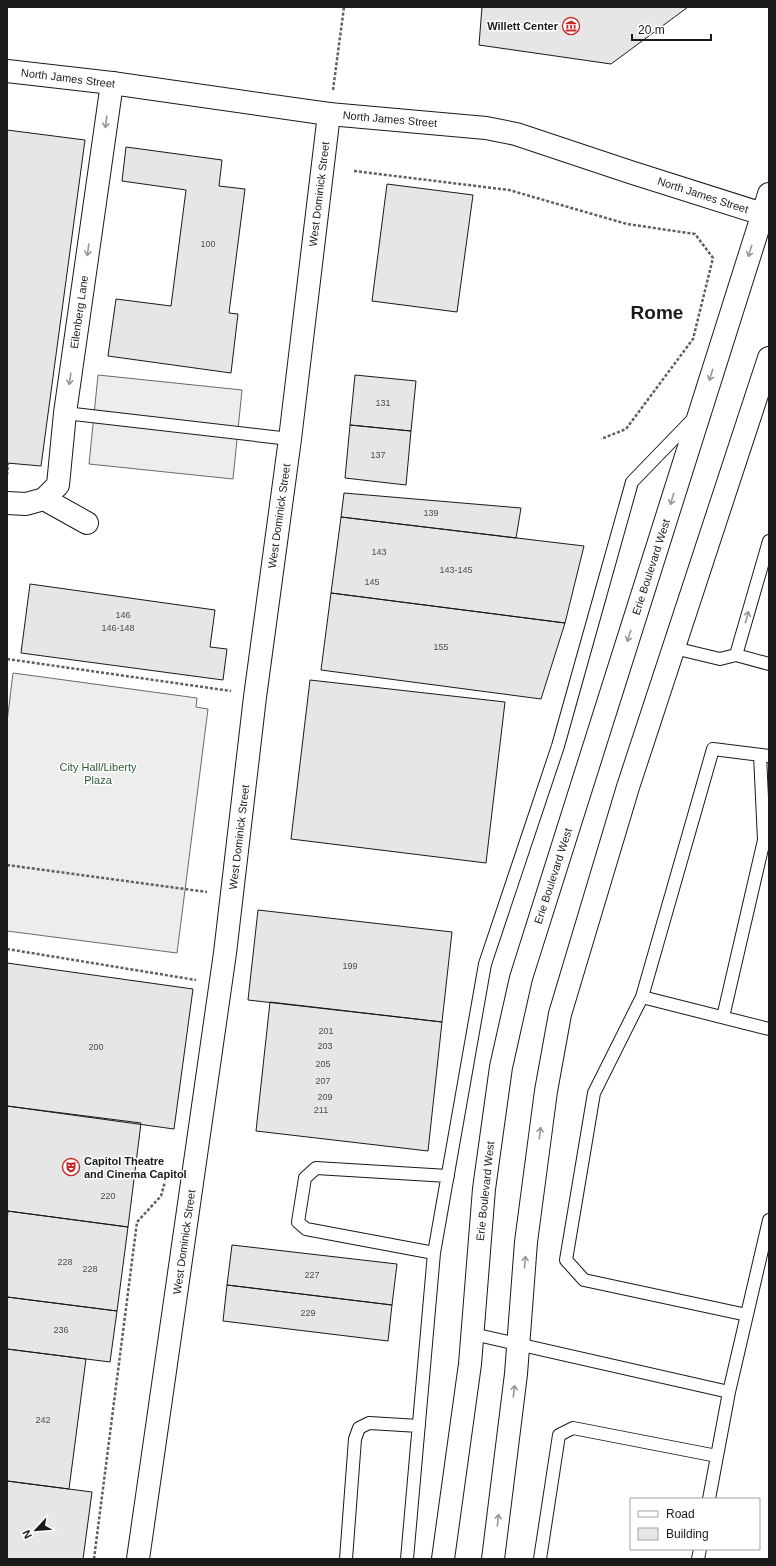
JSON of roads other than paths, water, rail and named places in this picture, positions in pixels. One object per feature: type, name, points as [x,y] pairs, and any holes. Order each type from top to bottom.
[{"type":"main road","name":"North James Street","points":[[7,71],[112,83],[329,114],[486,128],[516,134],[630,172],[767,208]]},
{"type":"main road","name":"Eilenberg Lane","points":[[44,499],[58,485],[65,413],[112,83]]},
{"type":"main road","name":"West Dominick Street","points":[[138,1559],[221,983],[255,697],[290,439],[329,114]]},
{"type":"main road","name":"Erie Boulevard West","points":[[443,1559],[469,1372],[485,1181],[501,1067],[521,978],[699,413],[767,208]]},
{"type":"main road","points":[[493,1559],[518,1344],[530,1210],[546,1092],[560,1014],[628,787],[769,358]]},
{"type":"main road","points":[[7,503],[26,504],[44,499],[87,523]]},
{"type":"lane","points":[[65,413],[290,439]]},
{"type":"lane","points":[[407,1559],[434,1253],[485,964],[558,746],[632,482],[699,413]]},
{"type":"lane","points":[[736,655],[769,541]]},
{"type":"lane","points":[[674,648],[720,659],[736,655],[769,664]]},
{"type":"lane","points":[[723,1017],[764,840],[765,755],[713,749],[642,997],[594,1094],[566,1260],[584,1280],[747,1315]]},
{"type":"lane","points":[[642,997],[769,1029]]},
{"type":"lane","points":[[434,1253],[306,1229],[298,1222],[305,1178],[316,1168],[448,1176]]},
{"type":"lane","points":[[709,1498],[728,1392],[769,1220]]},
{"type":"lane","points":[[473,1334],[728,1392]]},
{"type":"lane","points":[[346,1559],[355,1439],[359,1428],[369,1423],[419,1426]]},
{"type":"lane","points":[[540,1559],[559,1435],[573,1428],[717,1456]]},
{"type":"place","name":"Willett Center","points":[[571,26]]},
{"type":"place","name":"Capitol Theatre and Cinema Capitol","points":[[71,1167]]},
{"type":"district","name":"Rome","points":[[657,312]]},
{"type":"park label","name":"City Hall/Liberty Plaza","points":[[98,773]]}]
